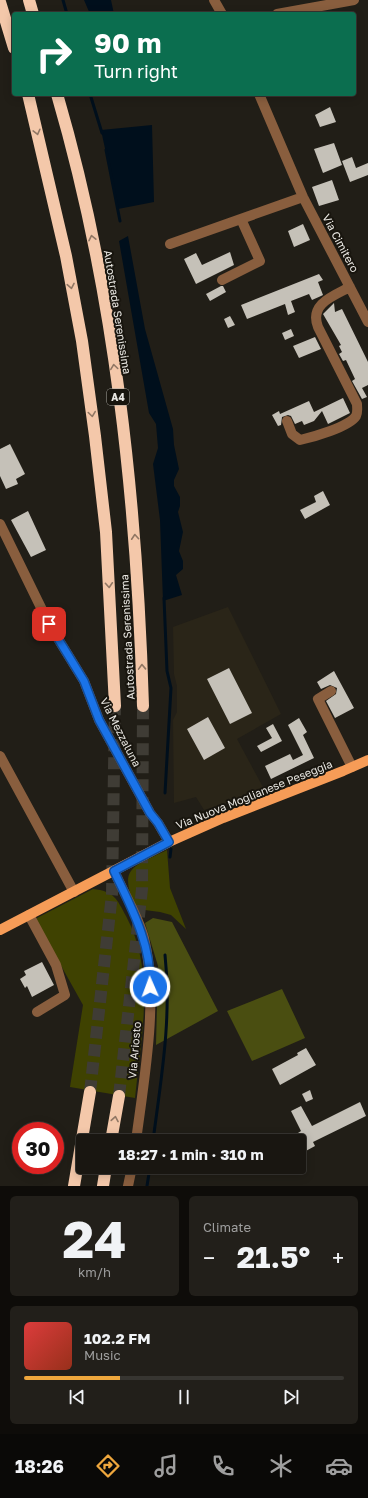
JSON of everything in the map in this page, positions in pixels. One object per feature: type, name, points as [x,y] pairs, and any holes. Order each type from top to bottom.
[{"type":"highway","points":[[29,0],[32,12]]},
{"type":"highway","points":[[0,2],[12,41]]},
{"type":"highway","name":"Autostrada Serenissima","points":[[28,96],[66,256],[82,341],[106,532],[115,706]]},
{"type":"highway","name":"Autostrada Serenissima","points":[[57,96],[92,240],[110,339],[135,532],[143,706]]},
{"type":"highway","points":[[74,1186],[90,1092]]},
{"type":"highway","points":[[112,1134],[119,1096]]},
{"type":"highway","points":[[103,1186],[105,1174]]},
{"type":"main road","name":"Via Nuova Moglianese Peseggia","points":[[0,930],[169,842],[223,818],[368,760]]},
{"type":"street","points":[[214,0],[221,12]]},
{"type":"street","points":[[288,12],[354,0]]},
{"type":"street","name":"Via Cimitero","points":[[260,96],[303,197],[368,322]]},
{"type":"street","points":[[170,244],[303,197]]},
{"type":"street","points":[[222,280],[260,261],[241,219]]},
{"type":"street","points":[[287,421],[292,434],[300,440],[347,424],[355,418],[358,412],[357,404],[318,327],[315,317],[316,312],[328,298],[350,287]]},
{"type":"street","name":"Via Mezzaluna","points":[[0,524],[49,624],[84,681],[99,720],[150,813],[158,823],[169,842]]},
{"type":"street","points":[[331,691],[318,699],[352,767]]},
{"type":"street","points":[[0,756],[74,892]]},
{"type":"street","name":"Via Ariosto","points":[[114,871],[143,936],[151,972],[147,1058],[137,1134]]},
{"type":"street","points":[[29,915],[56,965],[65,995],[37,1012]]},
{"type":"street","points":[[128,1186],[131,1174]]},
{"type":"shaded area","points":[[228,607],[281,714],[237,739],[264,789],[250,796],[204,810],[196,797],[174,803],[173,720],[177,712],[177,686],[174,674],[173,627]]},
{"type":"shaded area","points":[[167,850],[170,888],[186,929],[171,915],[137,909],[128,885],[128,877],[131,870],[137,865]]},
{"type":"shaded area","points":[[93,889],[110,894],[120,905],[135,937],[141,959],[144,982],[144,1005],[143,1028],[135,1098],[70,1087],[83,1005],[35,919]]},
{"type":"green space","points":[[153,918],[172,922],[218,1011],[156,1045],[158,966],[145,923]]},
{"type":"green space","points":[[282,989],[305,1038],[252,1061],[227,1011]]},
{"type":"water","points":[[84,0],[111,0],[114,12],[89,12]]},
{"type":"water","points":[[152,125],[154,202],[118,209],[101,130]]},
{"type":"water","points":[[128,236],[145,329],[173,429],[174,445],[179,469],[174,480],[174,486],[180,497],[178,512],[183,532],[179,551],[183,561],[183,569],[176,575],[182,595],[163,601],[160,520],[153,464],[158,448],[156,424],[149,413],[119,241]]},
{"type":"building","points":[[330,107],[336,122],[320,127],[315,115]]},
{"type":"building","points":[[334,143],[342,165],[323,173],[314,149]]},
{"type":"building","points":[[352,157],[356,168],[368,163],[368,175],[350,182],[342,161]]},
{"type":"building","points":[[332,180],[339,200],[319,206],[312,187]]},
{"type":"building","points":[[303,224],[310,240],[294,247],[288,231]]},
{"type":"building","points":[[230,252],[234,265],[196,284],[184,259],[196,253],[202,265]]},
{"type":"building","points":[[319,274],[323,280],[318,282],[323,295],[312,300],[309,294],[291,301],[295,312],[288,315],[285,304],[247,319],[241,305]]},
{"type":"building","points":[[223,286],[226,292],[210,301],[206,294]]},
{"type":"building","points":[[334,303],[335,312],[342,309],[368,362],[368,385],[362,388],[367,397],[362,399],[352,381],[355,379],[346,360],[343,361],[339,354],[342,352],[339,346],[341,345],[323,314]]},
{"type":"building","points":[[230,316],[235,325],[228,328],[224,319]]},
{"type":"building","points":[[291,329],[294,336],[285,340],[282,333]]},
{"type":"building","points":[[315,337],[321,349],[299,358],[293,346]]},
{"type":"building","points":[[343,398],[350,413],[328,424],[322,411],[314,421],[304,425],[302,421],[295,424],[291,416],[288,415],[282,417],[281,425],[278,426],[272,415],[279,411],[280,414],[309,401],[314,412]]},
{"type":"building","points":[[10,444],[25,474],[16,479],[18,484],[6,489],[0,476],[0,449]]},
{"type":"building","points":[[323,491],[330,505],[305,519],[300,510],[316,502],[314,496]]},
{"type":"building","points":[[28,511],[46,550],[31,557],[11,520]]},
{"type":"building","points":[[229,668],[252,713],[230,724],[207,679]]},
{"type":"building","points":[[334,671],[354,708],[335,718],[326,701],[336,694],[337,688],[330,685],[321,689],[317,682]]},
{"type":"building","points":[[208,717],[225,748],[204,760],[187,729]]},
{"type":"building","points":[[299,718],[307,732],[303,735],[314,758],[271,779],[265,766],[290,754],[293,760],[303,755],[288,725]]},
{"type":"building","points":[[273,724],[282,741],[261,752],[257,746],[272,738],[266,728]]},
{"type":"building","points":[[42,962],[54,985],[32,997],[27,986],[25,988],[20,979],[26,975],[24,971]]},
{"type":"building","points":[[306,1048],[316,1065],[280,1085],[272,1069],[298,1055],[297,1053]]},
{"type":"building","points":[[310,1090],[313,1099],[306,1102],[302,1094]]},
{"type":"building","points":[[360,1102],[366,1116],[313,1142],[315,1146],[306,1151],[306,1134],[298,1134],[301,1131],[291,1111],[301,1106],[312,1126]]},
{"type":"waterway","points":[[63,0],[66,12]]},
{"type":"waterway","points":[[91,96],[102,133]]},
{"type":"waterway","points":[[106,150],[120,221]]},
{"type":"waterway","points":[[164,598],[167,671],[171,688],[165,793]]},
{"type":"waterway","points":[[170,857],[171,849]]},
{"type":"waterway","points":[[154,1134],[165,1048],[167,1002],[165,955]]},
{"type":"waterway","points":[[147,1186],[149,1174]]},
{"type":"tunnel","points":[[90,1092],[112,894],[115,706]]},
{"type":"tunnel","points":[[119,1096],[142,889],[143,706]]},
{"type":"route","points":[[49,624],[84,681],[99,720],[150,813],[158,823],[169,842],[114,871],[143,936],[151,972],[150,987]]}]
